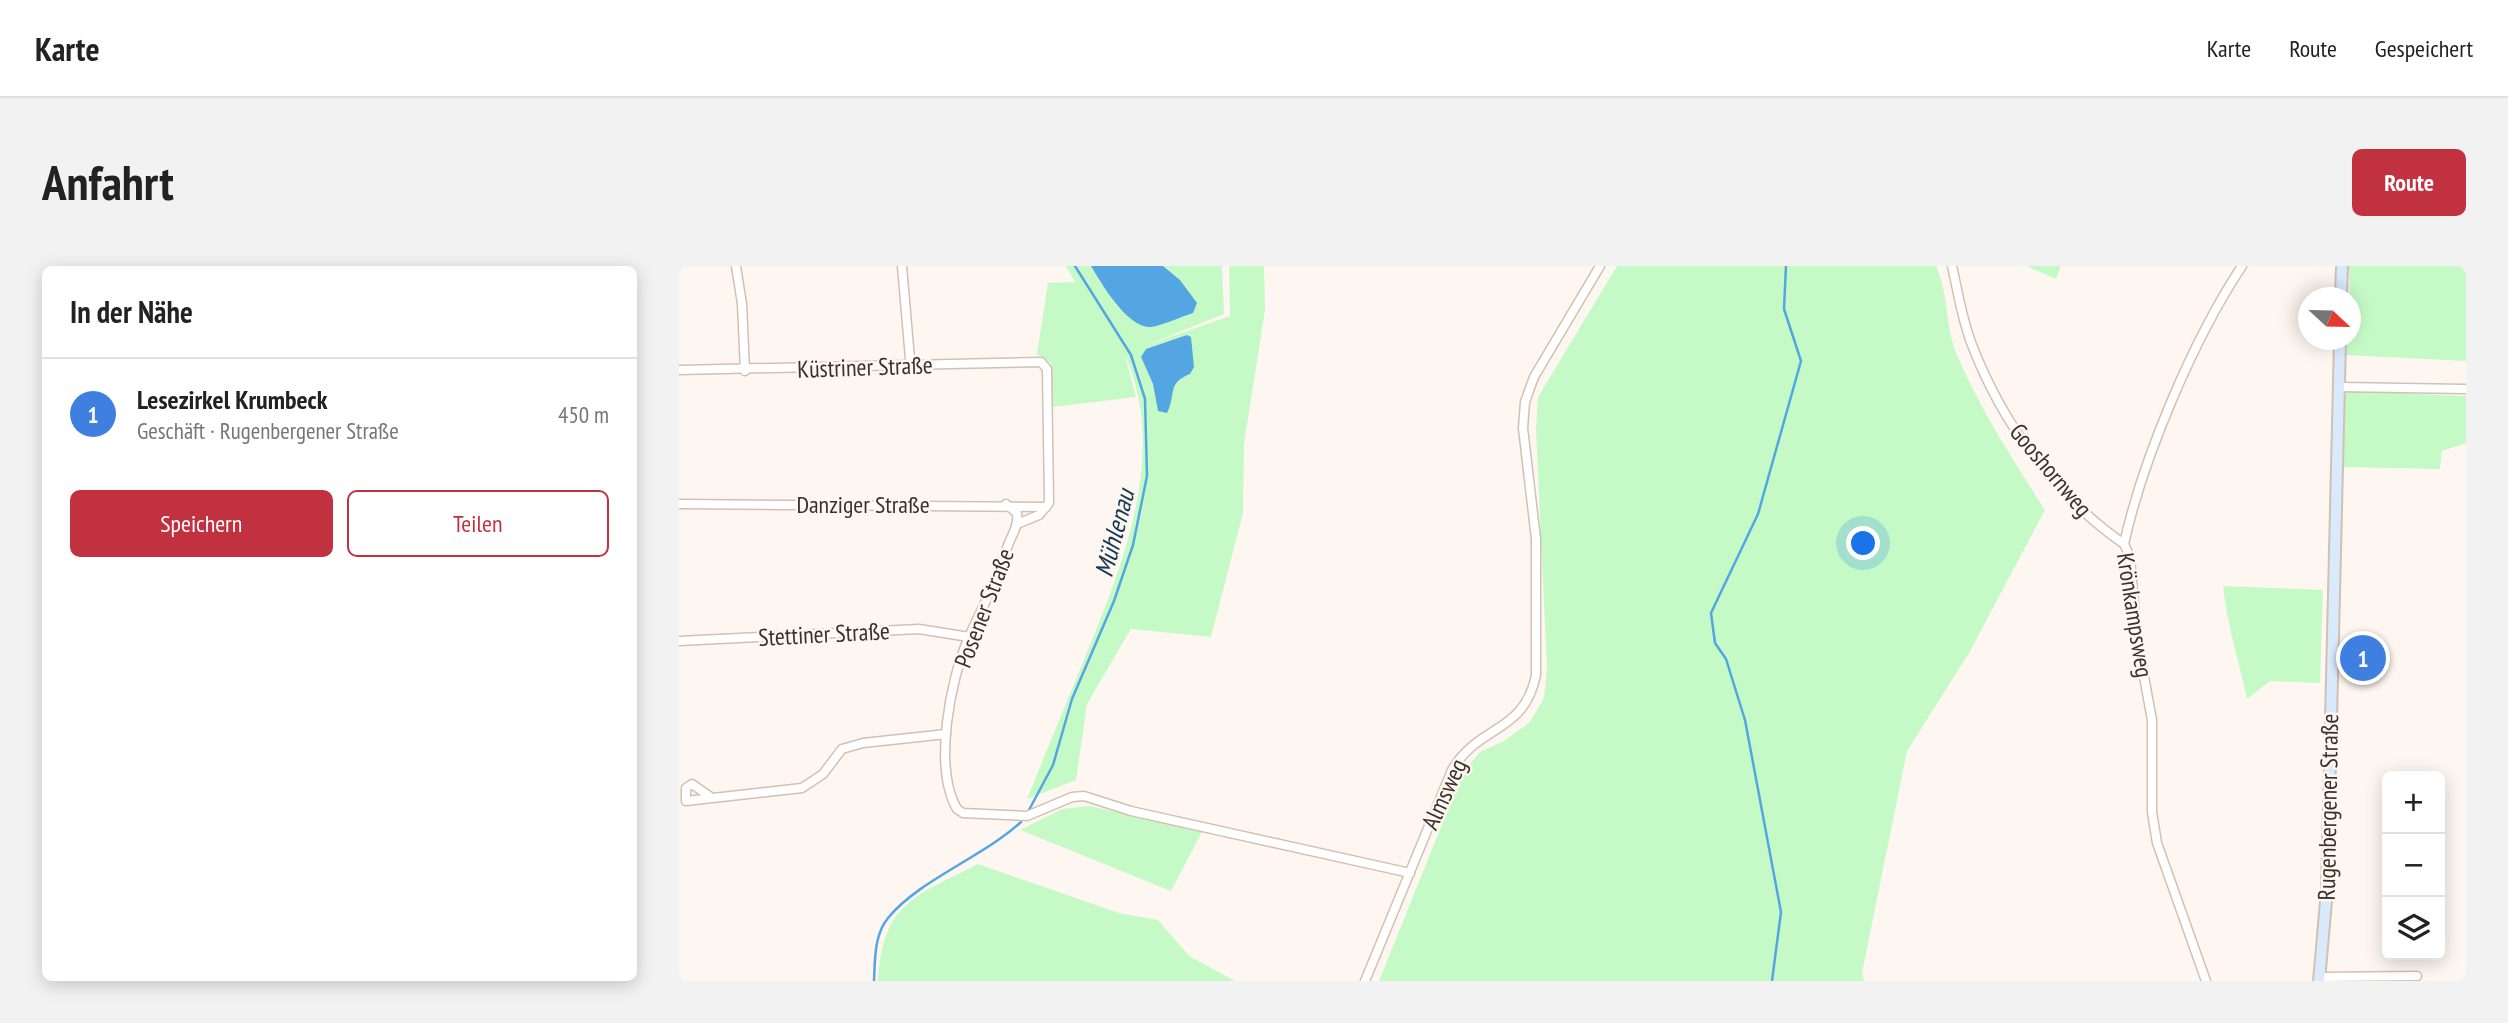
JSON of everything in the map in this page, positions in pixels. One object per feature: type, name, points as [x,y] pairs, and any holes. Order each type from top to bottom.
[{"type":"main road","points":[[2341,266],[2341,287]]},
{"type":"main road","name":"Rugenbergener Straße","points":[[2319,979],[2327,890],[2340,350]]},
{"type":"street","points":[[736,266],[742,304],[745,371]]},
{"type":"street","points":[[902,266],[910,359]]},
{"type":"street","name":"Almsweg","points":[[1365,981],[1452,770],[1462,753],[1475,741],[1511,721],[1525,707],[1532,693],[1536,675],[1536,559],[1523,428],[1525,402],[1534,377],[1600,266]]},
{"type":"street","name":"Gooshornweg","points":[[1952,266],[1971,342],[1991,389],[2023,443],[2075,503],[2124,544]]},
{"type":"street","name":"Krönkampsweg","points":[[2206,981],[2157,843],[2152,812],[2152,720],[2137,639],[2130,557],[2124,544],[2137,496],[2195,351],[2218,304],[2242,266]]},
{"type":"street","name":"Küstriner Straße","points":[[679,370],[745,371],[1028,360],[1041,362],[1047,369],[1050,496],[1047,507]]},
{"type":"street","points":[[2339,387],[2466,389]]},
{"type":"street","name":"Danziger Straße","points":[[679,504],[1006,504],[1047,507]]},
{"type":"street","name":"Posener Straße","points":[[1006,504],[1017,513],[1017,524],[995,585],[969,637],[946,734],[950,791],[957,810],[963,813],[1027,816],[1072,797],[1084,796],[1131,811],[1410,873]]},
{"type":"street","name":"Posener Straße","points":[[1017,524],[1039,515],[1047,507]]},
{"type":"street","name":"Stettiner Straße","points":[[679,641],[919,629],[969,637]]},
{"type":"street","points":[[712,798],[802,788],[823,774],[842,749],[863,743],[946,734]]},
{"type":"street","points":[[2319,979],[2417,976]]},
{"type":"green space","points":[[1066,266],[1091,266],[1102,285],[1180,280],[1163,266],[1222,266],[1224,314],[1147,345],[1230,316],[1229,266],[1264,266],[1265,310],[1244,444],[1243,513],[1211,637],[1131,629],[1087,704],[1076,780],[1027,799],[1113,587],[1135,510],[1141,471],[1143,432],[1137,393],[1125,355],[1136,397],[1053,407],[1051,363],[1037,354],[1048,283],[1075,282]],"holes":[[[1141,357],[1190,374],[1178,379],[1158,411],[1153,384]]]},
{"type":"green space","points":[[1617,266],[1936,266],[1957,355],[1987,415],[2045,510],[1969,653],[1907,751],[1862,973],[1864,981],[1379,981],[1463,772],[1480,752],[1504,741],[1530,722],[1544,698],[1547,667],[1536,430],[1538,397]]},
{"type":"green space","points":[[2026,266],[2061,266],[2056,279]]},
{"type":"green space","points":[[2349,266],[2466,266],[2466,361],[2345,355],[2345,350],[2361,350],[2361,287],[2350,287]]},
{"type":"green space","points":[[2344,391],[2466,396],[2466,443],[2442,451],[2440,469],[2342,467]]},
{"type":"green space","points":[[2223,586],[2323,590],[2320,683],[2270,681],[2247,699]]},
{"type":"green space","points":[[1090,806],[1202,832],[1171,891],[1020,830],[1062,809]]},
{"type":"green space","points":[[978,864],[1119,913],[1158,920],[1189,956],[1235,981],[878,981],[887,934],[906,905],[936,885]]},
{"type":"water","points":[[1091,266],[1163,266],[1180,280],[1197,303],[1193,313],[1156,326],[1142,326],[1116,304]]},
{"type":"water","points":[[1187,335],[1191,337],[1194,367],[1190,374],[1175,385],[1167,413],[1158,411],[1153,384],[1141,357],[1146,349]]},
{"type":"waterway","name":"Mühlenau","points":[[1029,810],[1053,765],[1072,699],[1114,601],[1133,545],[1147,476],[1145,399],[1131,355],[1075,266]]},
{"type":"waterway","points":[[1772,981],[1781,912],[1745,720],[1726,659],[1715,643],[1711,613],[1758,514],[1801,361],[1784,309],[1786,266]]},
{"type":"waterway","name":"Mühlenau","points":[[874,981],[878,940],[888,918],[917,892],[1006,835],[1021,822]]},
{"type":"place","name":"Lesezirkel Krumbeck","points":[[2363,658]]}]
